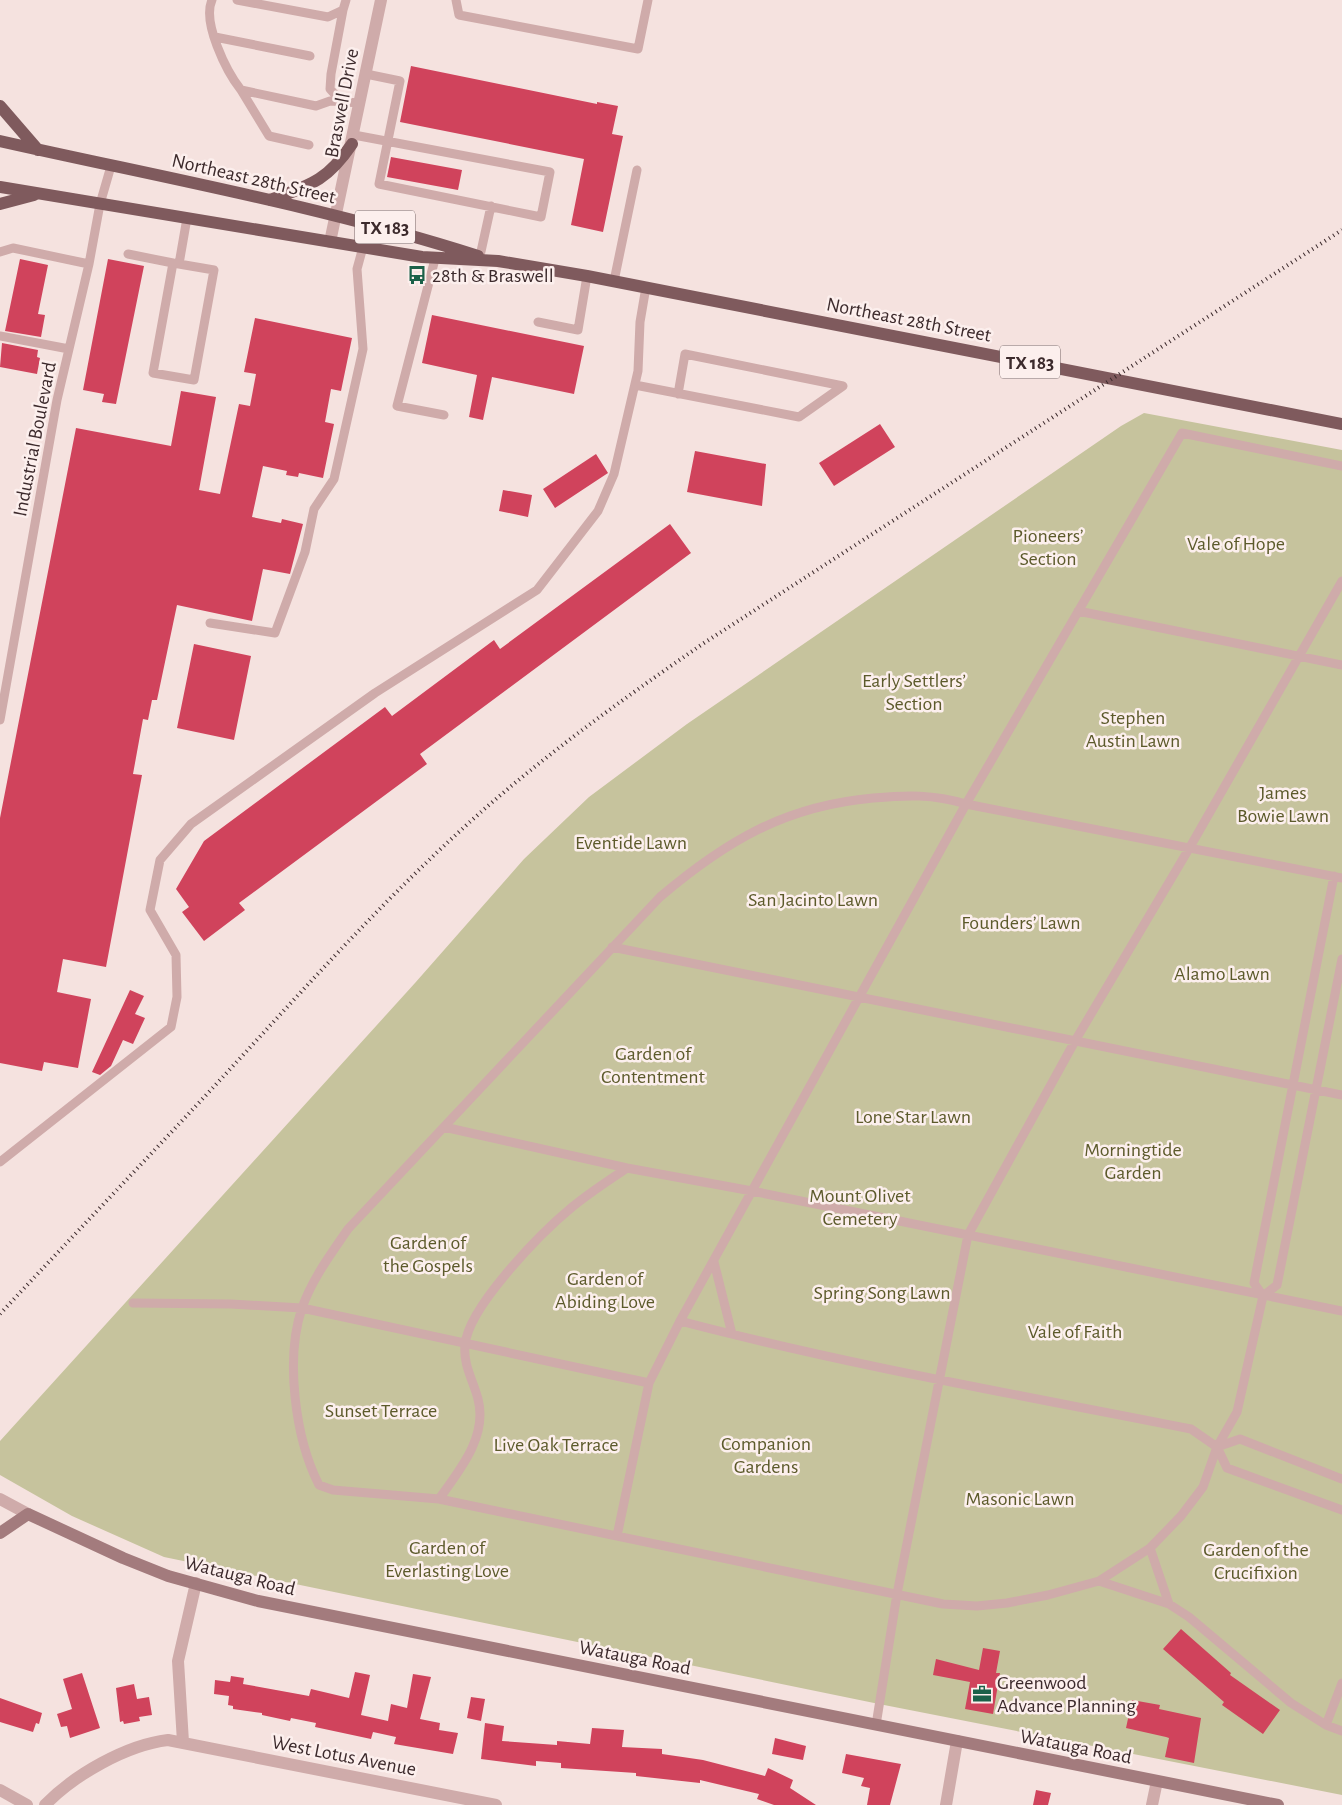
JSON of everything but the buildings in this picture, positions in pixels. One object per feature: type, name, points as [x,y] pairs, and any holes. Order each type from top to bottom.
[{"type":"main road","points":[[0,106],[38,150]]},
{"type":"main road","points":[[270,200],[303,188],[327,175],[353,140]]},
{"type":"main road","name":"Northeast 28th Street","points":[[0,141],[270,200],[401,231],[498,261],[646,287],[1342,424]]},
{"type":"main road","name":"Northeast 28th Street","points":[[0,187],[435,259],[498,261]]},
{"type":"main road","points":[[0,204],[39,194]]},
{"type":"street","name":"Braswell Drive","points":[[330,242],[381,0]]},
{"type":"street","name":"Watauga Road","points":[[0,1499],[122,1558],[168,1576],[258,1601],[1278,1805]]},
{"type":"street","points":[[0,1533],[28,1514]]},
{"type":"street","points":[[184,1742],[178,1661],[196,1583]]},
{"type":"street","points":[[946,1805],[957,1741]]},
{"type":"street","name":"West Lotus Avenue","points":[[45,1805],[64,1786],[105,1762],[153,1742],[184,1742],[496,1805]]},
{"type":"street","points":[[1152,1805],[1157,1781]]},
{"type":"street","points":[[0,1790],[27,1805]]},
{"type":"lane","points":[[212,0],[209,7],[209,18],[223,62],[269,136],[309,144]]},
{"type":"lane","points":[[237,0],[328,17],[343,10]]},
{"type":"lane","points":[[340,100],[330,89],[331,74],[346,0]]},
{"type":"lane","points":[[456,0],[459,15],[638,49],[648,0]]},
{"type":"lane","points":[[215,37],[310,56]]},
{"type":"lane","points":[[353,140],[388,142],[550,172],[541,217],[379,184],[388,142],[400,81],[366,74]]},
{"type":"lane","points":[[241,90],[316,106],[330,100],[360,103]]},
{"type":"lane","name":"Industrial Boulevard","points":[[0,720],[57,400],[89,264],[100,204],[111,166]]},
{"type":"lane","points":[[614,281],[638,170]]},
{"type":"lane","points":[[480,256],[491,206]]},
{"type":"lane","points":[[128,254],[176,263],[214,270],[194,380],[153,373],[176,263],[187,218]]},
{"type":"lane","points":[[210,623],[275,633],[305,552],[314,509],[334,479],[363,349],[357,269],[363,247]]},
{"type":"lane","points":[[0,252],[13,248],[89,264]]},
{"type":"lane","points":[[435,259],[397,406],[444,415]]},
{"type":"lane","points":[[538,322],[578,330],[587,276]]},
{"type":"lane","points":[[0,1162],[170,1027],[177,997],[176,955],[150,910],[160,860],[191,824],[374,693],[537,590],[598,511],[614,474],[634,386],[646,287]]},
{"type":"lane","points":[[0,336],[69,349]]},
{"type":"lane","points":[[634,386],[799,417],[843,386],[685,354],[678,394]]},
{"type":"lane","points":[[617,1536],[648,1383],[680,1320],[714,1262],[858,997],[966,804],[1182,433],[1342,466]]},
{"type":"lane","points":[[876,1725],[897,1594],[968,1235],[1075,1041],[1190,847],[1342,581]]},
{"type":"lane","points":[[1078,611],[1342,665]]},
{"type":"lane","points":[[1263,1296],[1254,1282],[1293,1086],[1338,877],[966,804],[940,796],[907,795],[853,800],[804,810],[752,832],[700,864],[660,897],[348,1229],[321,1268],[302,1308],[295,1344],[298,1414],[308,1463],[319,1485],[333,1490],[439,1499],[943,1604],[977,1606],[1048,1595],[1099,1581],[1150,1548],[1182,1516],[1203,1487],[1217,1447],[1237,1412],[1263,1296],[1277,1285],[1342,959]]},
{"type":"lane","points":[[612,947],[1342,1095]]},
{"type":"lane","points":[[444,1127],[627,1168],[752,1191],[1342,1311]]},
{"type":"lane","points":[[439,1499],[467,1460],[478,1430],[479,1401],[465,1365],[465,1343],[471,1324],[518,1259],[570,1208],[627,1168]]},
{"type":"lane","points":[[714,1262],[732,1334]]},
{"type":"lane","points":[[133,1303],[257,1304],[302,1308],[648,1383]]},
{"type":"lane","points":[[680,1320],[732,1334],[940,1379],[1191,1429],[1217,1447],[1228,1468],[1342,1510]]},
{"type":"lane","points":[[1217,1447],[1240,1439],[1342,1479]]},
{"type":"lane","points":[[1150,1548],[1170,1604]]},
{"type":"lane","points":[[1099,1581],[1170,1604],[1189,1617],[1291,1703],[1326,1725],[1342,1731]]},
{"type":"lane","points":[[1326,1725],[1342,1683]]},
{"type":"green space","name":"Mount Olivet Cemetery","points":[[1144,413],[1342,450],[1342,1795],[879,1704],[164,1557],[72,1516],[0,1475],[0,1441],[415,983],[524,859],[589,797],[687,724],[1121,426]]},
{"type":"railway","points":[[0,1314],[379,909],[451,839],[541,762],[621,701],[704,643],[1342,230]]},
{"type":"place","name":"28th & Braswell","points":[[417,275]]},
{"type":"place","name":"Greenwood Advance Planning","points":[[982,1694]]},
{"type":"park label","name":"Vale of Hope","points":[[1236,543]]},
{"type":"park label","name":"Pioneers’ Section","points":[[1048,546]]},
{"type":"park label","name":"Early Settlers’ Section","points":[[914,692]]},
{"type":"park label","name":"Stephen Austin Lawn","points":[[1133,728]]},
{"type":"park label","name":"James Bowie Lawn","points":[[1283,804]]},
{"type":"park label","name":"Eventide Lawn","points":[[631,842]]},
{"type":"park label","name":"San Jacinto Lawn","points":[[813,899]]},
{"type":"park label","name":"Founders’ Lawn","points":[[1021,922]]},
{"type":"park label","name":"Alamo Lawn","points":[[1222,973]]},
{"type":"park label","name":"Garden of Contentment","points":[[653,1064]]},
{"type":"park label","name":"Lone Star Lawn","points":[[913,1116]]},
{"type":"park label","name":"Morningtide Garden","points":[[1133,1160]]},
{"type":"park label","name":"Garden of the Gospels","points":[[428,1254]]},
{"type":"park label","name":"Garden of Abiding Love","points":[[605,1290]]},
{"type":"park label","name":"Spring Song Lawn","points":[[882,1292]]},
{"type":"park label","name":"Vale of Faith","points":[[1075,1331]]},
{"type":"park label","name":"Sunset Terrace","points":[[381,1410]]},
{"type":"park label","name":"Live Oak Terrace","points":[[556,1444]]},
{"type":"park label","name":"Companion Gardens","points":[[766,1454]]},
{"type":"park label","name":"Masonic Lawn","points":[[1020,1498]]},
{"type":"park label","name":"Garden of Everlasting Love","points":[[447,1558]]},
{"type":"park label","name":"Garden of the Crucifixion","points":[[1256,1560]]}]
